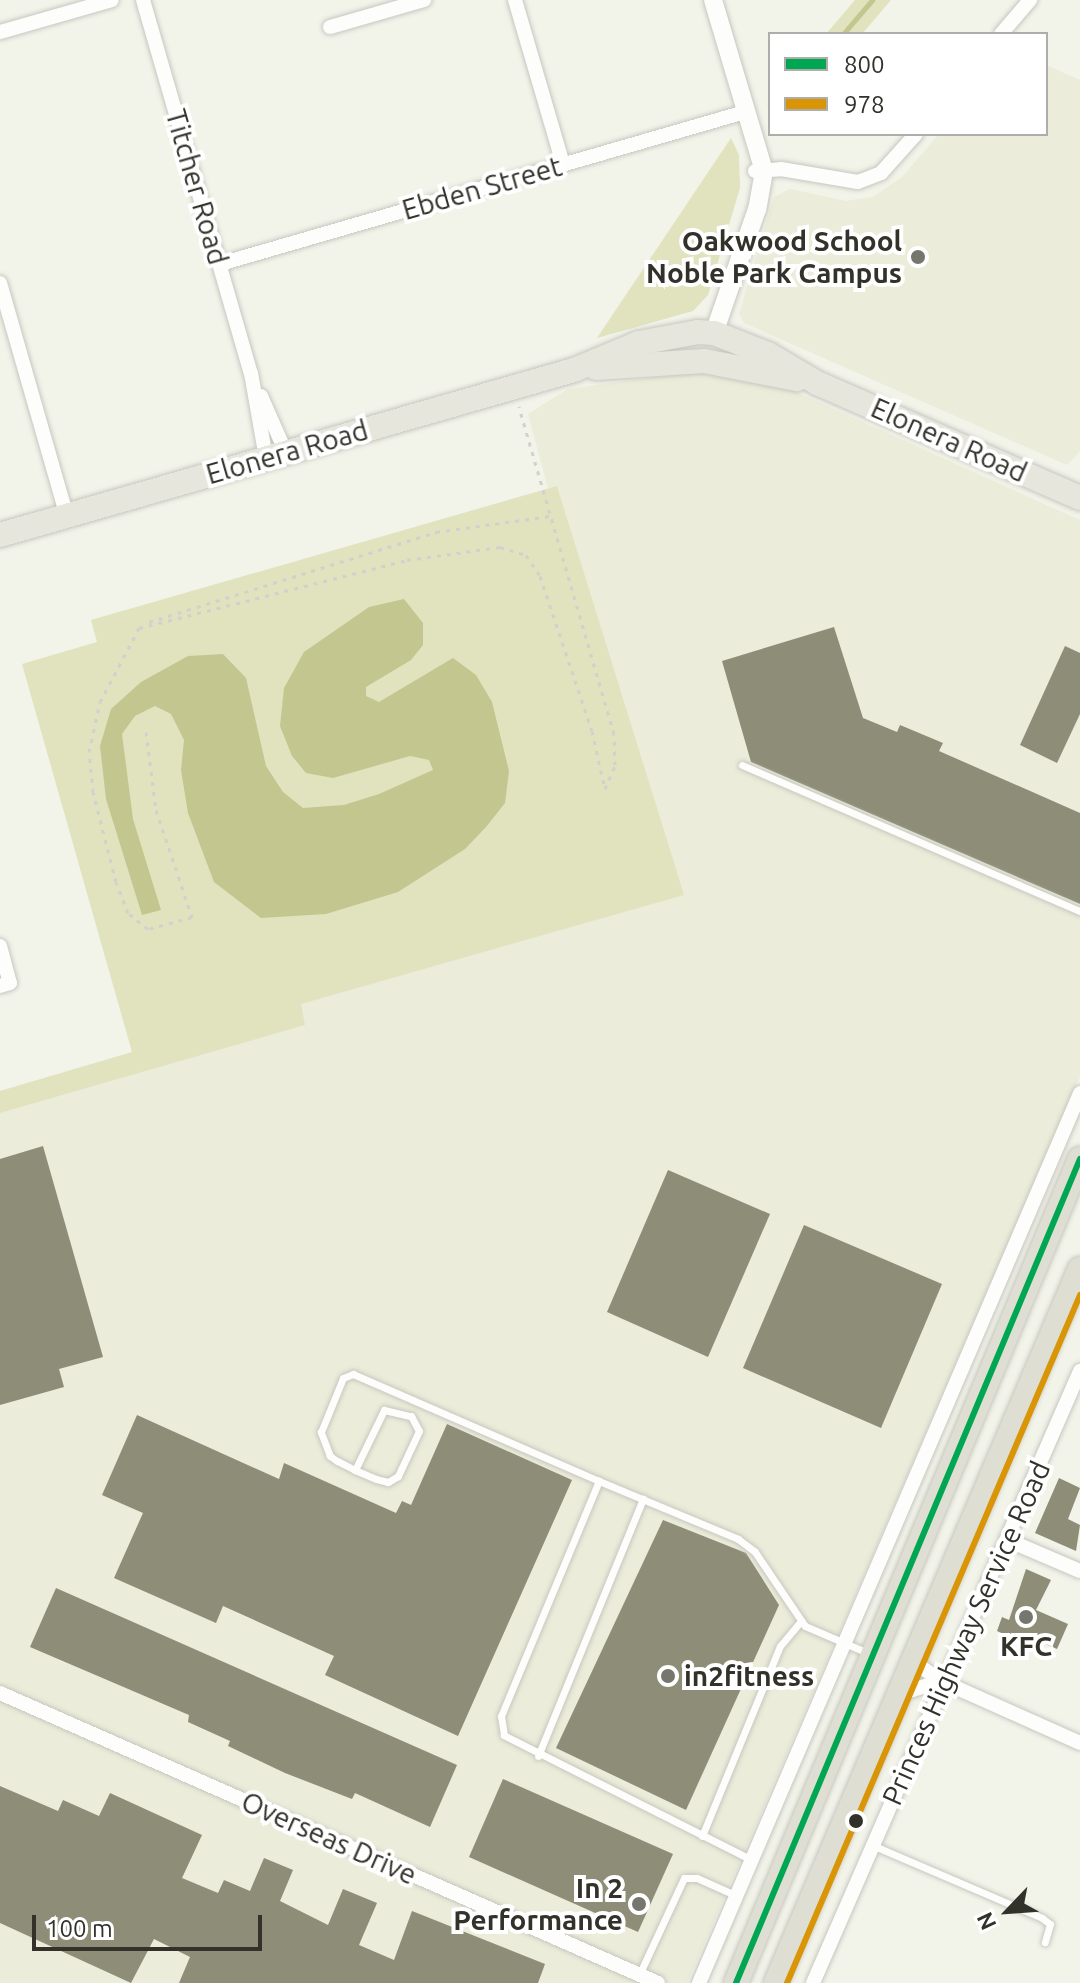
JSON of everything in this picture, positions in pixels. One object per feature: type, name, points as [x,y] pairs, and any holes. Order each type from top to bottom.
[{"type":"highway","points":[[736,1983],[876,1656],[1080,1159]]},
{"type":"highway","points":[[776,1983],[1080,1269]]},
{"type":"highway","points":[[876,1656],[914,1662]]},
{"type":"main road","points":[[682,361],[714,333],[723,349],[765,372]]},
{"type":"main road","name":"Elonera Road","points":[[0,535],[574,370],[666,336],[714,333],[768,354],[817,383],[1079,496]]},
{"type":"main road","name":"Elonera Road","points":[[574,370],[682,361],[765,372],[817,383]]},
{"type":"street","points":[[0,32],[112,0]]},
{"type":"street","name":"Titcher Road","points":[[143,0],[276,456]]},
{"type":"street","points":[[330,27],[424,0]]},
{"type":"street","points":[[515,0],[563,164]]},
{"type":"street","points":[[713,0],[760,171],[745,233],[714,333]]},
{"type":"street","points":[[1003,32],[1030,0]]},
{"type":"street","name":"Ebden Street","points":[[220,264],[745,112]]},
{"type":"street","points":[[760,171],[781,169],[858,182],[881,173],[914,136]]},
{"type":"street","points":[[0,283],[67,516]]},
{"type":"street","points":[[0,946],[10,983],[0,986]]},
{"type":"street","points":[[699,1983],[1080,1093]]},
{"type":"street","name":"Princes Highway Service Road","points":[[813,1983],[941,1681],[1010,1541],[1080,1371]]},
{"type":"street","points":[[1010,1541],[1080,1571]]},
{"type":"street","points":[[914,1662],[941,1681],[1080,1743]]},
{"type":"street","points":[[900,1694],[941,1681]]},
{"type":"street","name":"Overseas Drive","points":[[0,1693],[658,1983]]},
{"type":"lane","points":[[742,765],[1080,911]]},
{"type":"lane","points":[[355,1470],[380,1412],[389,1408],[416,1419],[419,1431],[394,1480],[382,1482],[355,1470],[330,1456],[320,1439],[340,1382],[353,1374],[738,1539],[755,1552],[801,1621],[876,1656]]},
{"type":"lane","points":[[599,1481],[501,1716],[509,1742],[752,1860]]},
{"type":"lane","points":[[538,1756],[643,1499]]},
{"type":"lane","points":[[702,1836],[780,1646],[801,1621]]},
{"type":"lane","points":[[872,1845],[1042,1918],[1050,1924],[1045,1942]]},
{"type":"lane","points":[[639,1975],[684,1878],[697,1878],[737,1896]]},
{"type":"path","points":[[143,624],[165,624],[452,550],[482,546],[517,551],[540,576],[561,631],[605,789],[615,765],[614,734],[513,387]]},
{"type":"path","points":[[146,732],[156,810],[192,917],[148,929],[128,913],[116,882],[89,752],[100,702],[143,624],[369,550],[468,525],[550,516]]},
{"type":"shaded area","points":[[855,0],[891,0],[864,32],[828,32]]},
{"type":"shaded area","name":"Oakwood School Noble Park Campus","points":[[1048,66],[1080,80],[1080,451],[1067,465],[744,323],[739,314],[774,197],[790,189],[846,201],[873,197],[902,177],[937,136],[1048,136]]},
{"type":"shaded area","points":[[731,138],[739,155],[740,188],[708,295],[693,311],[597,338]]},
{"type":"shaded area","points":[[701,371],[776,383],[1080,520],[1080,1077],[687,1983],[0,1983],[0,1113],[305,1025],[300,1004],[683,895],[557,486],[548,488],[528,414],[568,389]]},
{"type":"shaded area","points":[[557,486],[684,895],[301,1004],[305,1025],[0,1113],[0,1091],[132,1052],[22,664],[97,642],[91,620]]},
{"type":"shaded area","points":[[404,599],[423,623],[423,645],[411,660],[366,687],[366,696],[379,702],[453,658],[476,675],[492,702],[509,771],[505,803],[486,827],[465,849],[398,892],[326,914],[261,918],[214,882],[188,813],[181,770],[184,740],[171,714],[155,706],[135,716],[122,734],[133,819],[161,910],[142,915],[106,799],[100,746],[111,709],[141,682],[188,656],[223,654],[246,678],[266,766],[283,792],[303,808],[344,805],[379,794],[433,770],[429,760],[410,756],[333,778],[306,773],[292,756],[280,726],[284,688],[304,652],[369,607]]},
{"type":"building","points":[[834,627],[863,718],[897,732],[900,725],[943,743],[939,751],[1080,813],[1080,904],[751,762],[722,661]]},
{"type":"building","points":[[1065,646],[1080,653],[1080,714],[1057,763],[1020,745]]},
{"type":"building","points":[[43,1146],[103,1357],[59,1369],[64,1387],[0,1405],[0,1159]]},
{"type":"building","points":[[668,1170],[770,1214],[708,1357],[607,1312]]},
{"type":"building","points":[[804,1225],[942,1284],[881,1428],[743,1368]]},
{"type":"building","points":[[137,1415],[279,1479],[284,1463],[396,1513],[402,1501],[411,1505],[447,1424],[572,1480],[458,1736],[325,1675],[334,1656],[223,1606],[216,1623],[114,1578],[143,1513],[102,1495]]},
{"type":"building","points":[[1059,1478],[1080,1488],[1068,1519],[1080,1525],[1076,1551],[1035,1533]]},
{"type":"building","name":"in2fitness","points":[[663,1520],[746,1553],[779,1605],[686,1810],[556,1748]]},
{"type":"building","points":[[1026,1569],[1051,1580],[1036,1610],[1068,1624],[1057,1649],[1022,1634],[1019,1641],[997,1631],[1002,1617],[1009,1620]]},
{"type":"building","points":[[56,1588],[457,1765],[430,1827],[355,1793],[352,1799],[285,1773],[228,1746],[230,1741],[188,1722],[189,1715],[30,1647]]},
{"type":"building","points":[[503,1779],[673,1854],[638,1932],[469,1857]]},
{"type":"building","points":[[0,1786],[58,1811],[63,1800],[99,1816],[110,1793],[202,1835],[182,1878],[218,1893],[224,1880],[250,1891],[264,1858],[293,1870],[280,1901],[328,1925],[343,1889],[377,1903],[359,1945],[394,1960],[412,1911],[545,1964],[538,1983],[179,1983],[190,1957],[154,1939],[131,1983],[0,1923]]},
{"type":"waterway","points":[[845,32],[872,0]]},
{"type":"transit line","name":"800","points":[[736,1983],[1080,1159]]},
{"type":"transit line","name":"978","points":[[787,1983],[1080,1295]]},
{"type":"place","name":"Oakwood School Noble Park Campus","points":[[918,257]]},
{"type":"place","name":"KFC","points":[[1026,1617]]},
{"type":"place","name":"in2fitness","points":[[668,1676]]},
{"type":"place","name":"In 2 Performance","points":[[639,1904]]}]
